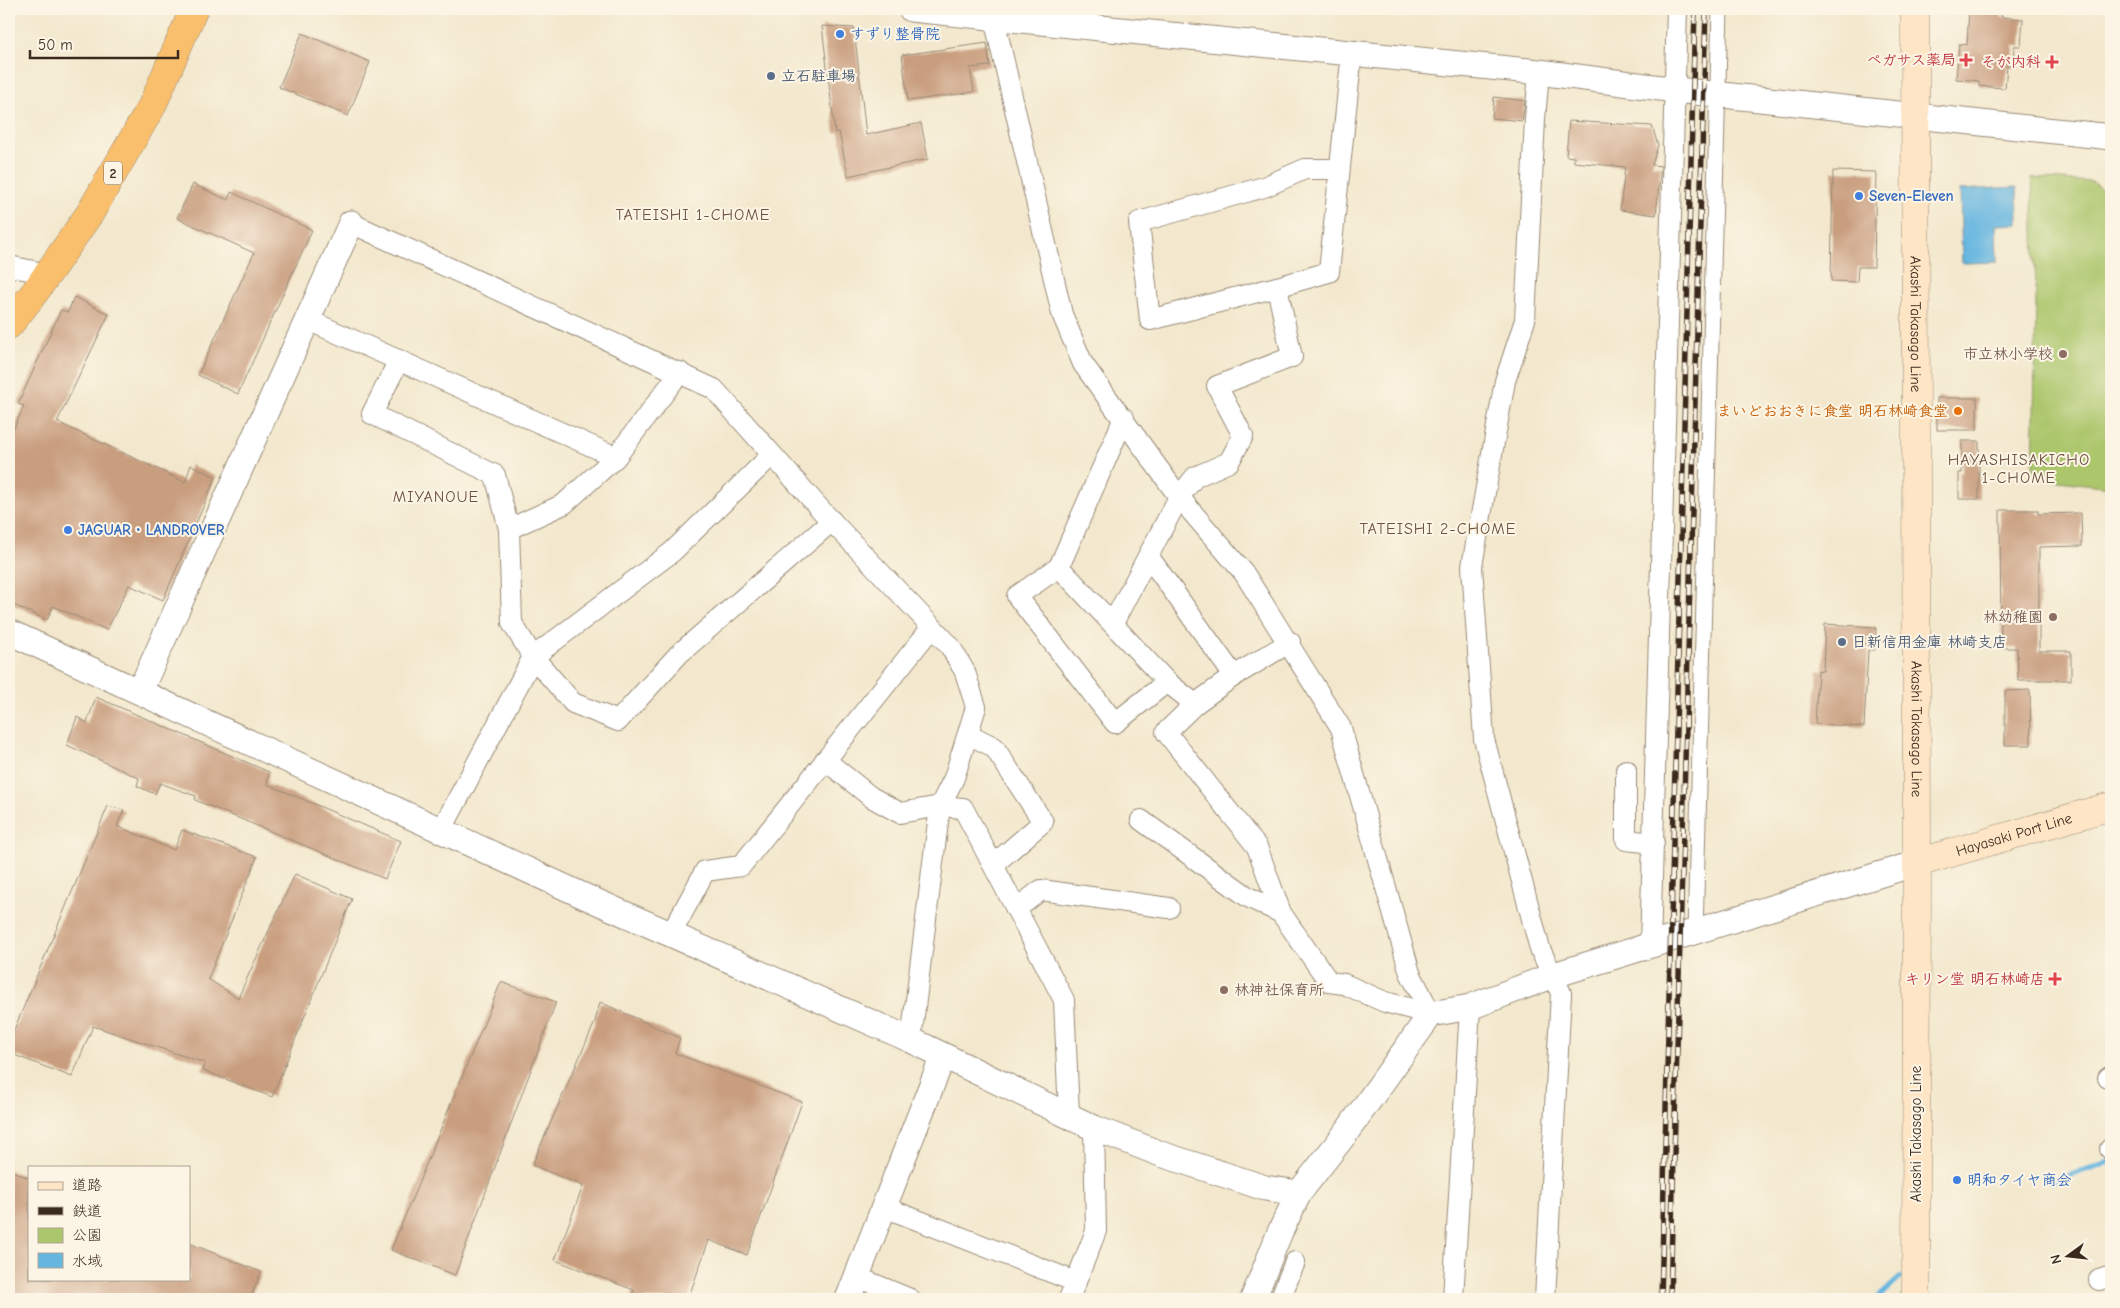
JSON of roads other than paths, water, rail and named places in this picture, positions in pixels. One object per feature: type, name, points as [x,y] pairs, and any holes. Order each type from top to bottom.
[{"type":"highway","name":"2","points":[[9,325],[48,274],[90,213],[152,106],[194,9]]},
{"type":"main road","name":"Akashi Takasago Line","points":[[1914,9],[1917,863],[1916,1299]]},
{"type":"main road","name":"Hayasaki Port Line","points":[[1917,863],[2111,806]]},
{"type":"street","points":[[911,9],[1540,72],[1676,90],[2111,138]]},
{"type":"street","points":[[1650,947],[1678,9]]},
{"type":"street","points":[[1695,933],[1720,9]]},
{"type":"street","points":[[994,18],[1062,314],[1084,364],[1179,497],[1244,572],[1290,642],[1341,728],[1410,973],[1431,1014]]},
{"type":"street","points":[[1338,169],[1305,169],[1264,188],[1138,222],[1150,320],[1329,272],[1338,169],[1352,52]]},
{"type":"street","points":[[1540,72],[1535,119],[1525,320],[1505,382],[1472,566],[1484,739],[1540,949],[1561,992],[1545,1299]]},
{"type":"street","points":[[140,691],[351,223],[714,389],[832,521],[950,646],[965,672],[976,707],[954,778],[940,806],[911,1040]]},
{"type":"street","points":[[9,266],[48,274]]},
{"type":"street","points":[[1113,623],[1179,497],[1196,478],[1229,462],[1243,436],[1217,386],[1292,357],[1277,287]]},
{"type":"street","points":[[308,320],[616,457]]},
{"type":"street","points":[[399,360],[372,414],[495,476],[510,529],[512,623],[533,657],[572,703],[618,721],[679,654],[832,521]]},
{"type":"street","points":[[510,529],[564,504],[616,457],[680,372]]},
{"type":"street","points":[[1124,418],[1059,567],[1017,596],[1115,723],[1167,682]]},
{"type":"street","points":[[442,829],[533,657],[672,552],[772,455]]},
{"type":"street","points":[[1149,557],[1234,676]]},
{"type":"street","points":[[1059,567],[1167,682],[1195,704]]},
{"type":"street","points":[[671,934],[705,871],[741,866],[932,627]]},
{"type":"street","points":[[9,632],[671,934],[911,1040],[1094,1128],[1161,1154],[1265,1188],[1299,1192]]},
{"type":"street","points":[[1290,642],[1234,676],[1195,704],[1166,732],[1257,847],[1282,913],[1329,982],[1344,984],[1385,1002],[1431,1014],[1470,1007],[1554,975],[1650,947],[1917,863]]},
{"type":"street","points":[[968,734],[994,747],[1042,822],[993,865]]},
{"type":"street","points":[[826,760],[871,797],[900,813],[940,806],[963,808],[1064,1000],[1069,1115]]},
{"type":"street","points":[[1626,770],[1626,840],[1654,843]]},
{"type":"street","points":[[1141,820],[1248,897],[1282,913]]},
{"type":"street","points":[[1016,909],[1041,890],[1169,908]]},
{"type":"street","points":[[1453,1299],[1470,1007]]},
{"type":"street","points":[[1253,1299],[1280,1232],[1299,1192],[1345,1134],[1431,1014]]},
{"type":"street","points":[[910,1299],[853,1288],[943,1056]]},
{"type":"street","points":[[884,1207],[1072,1291],[1096,1231],[1094,1128]]},
{"type":"street","points":[[1280,1299],[1296,1262]]},
{"type":"water","points":[[2017,187],[2018,224],[1996,225],[1997,262],[1962,263],[1960,190]]},
{"type":"waterway","points":[[2051,1182],[2111,1161]]},
{"type":"waterway","points":[[1877,1299],[1900,1278]]},
{"type":"railway","points":[[1661,1299],[1695,9]]},
{"type":"railway","points":[[1670,1299],[1706,9]]},
{"type":"place","name":"すずり整骨院","points":[[840,34]]},
{"type":"place","name":"ペガサス薬局","points":[[1966,60]]},
{"type":"place","name":"そが内科","points":[[2052,62]]},
{"type":"place","name":"立石駐車場","points":[[771,76]]},
{"type":"place","name":"Seven-Eleven","points":[[1859,196]]},
{"type":"place","name":"市立林小学校","points":[[2063,354]]},
{"type":"place","name":"まいどおおきに食堂 明石林崎食堂","points":[[1958,411]]},
{"type":"place","name":"JAGUAR・LANDROVER","points":[[68,530]]},
{"type":"place","name":"林幼稚園","points":[[2053,617]]},
{"type":"place","name":"日新信用金庫 林崎支店","points":[[1842,642]]},
{"type":"place","name":"キリン堂 明石林崎店","points":[[2055,979]]},
{"type":"place","name":"林神社保育所","points":[[1224,990]]},
{"type":"place","name":"明和タイヤ商会","points":[[1957,1180]]},
{"type":"district","name":"TATEISHI 1-CHOME","points":[[693,215]]},
{"type":"district","name":"HAYASHISAKICHO 1-CHOME","points":[[2019,469]]},
{"type":"district","name":"MIYANOUE","points":[[436,497]]},
{"type":"district","name":"TATEISHI 2-CHOME","points":[[1438,529]]}]
